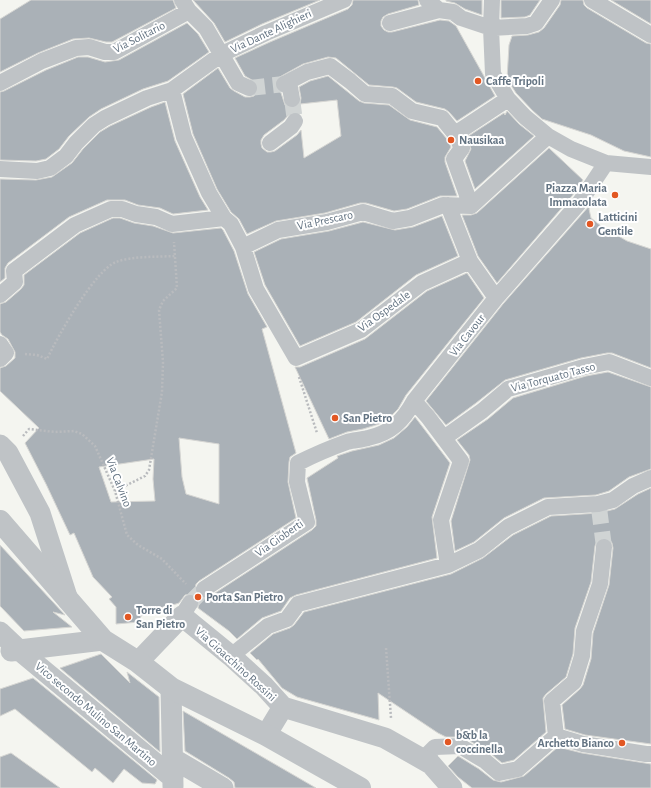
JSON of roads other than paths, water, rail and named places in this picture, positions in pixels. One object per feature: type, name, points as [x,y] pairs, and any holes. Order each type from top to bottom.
[{"type":"street","name":"Via Dante Alighieri","points":[[0,169],[37,171],[50,168],[66,156],[76,143],[94,125],[105,118],[147,98],[172,90],[222,54],[314,5],[344,0]]},
{"type":"street","points":[[427,0],[439,10]]},
{"type":"street","points":[[492,0],[492,74],[508,99],[524,117],[548,136],[572,149],[606,163],[651,167]]},
{"type":"street","points":[[390,24],[439,10],[453,12],[462,18],[491,28],[528,26],[536,23],[552,0]]},
{"type":"street","points":[[592,0],[651,35]]},
{"type":"street","points":[[186,6],[206,28],[238,83],[249,88]]},
{"type":"street","name":"Via Solitario","points":[[0,83],[42,61],[76,48],[89,47],[105,52],[114,52],[186,6]]},
{"type":"street","points":[[292,99],[287,83],[307,72],[330,66],[350,80],[365,94],[392,96],[412,111],[442,118],[455,134],[462,148],[454,159],[471,206],[548,136]]},
{"type":"street","points":[[172,90],[184,137],[209,193],[224,218],[231,224],[243,248]]},
{"type":"street","points":[[455,134],[508,99]]},
{"type":"street","points":[[270,143],[291,127],[295,121]]},
{"type":"street","name":"Via Cavour","points":[[298,463],[323,451],[390,430],[406,416],[414,401],[496,298],[580,202],[606,163]]},
{"type":"street","name":"Via Prescaro","points":[[243,248],[278,230],[327,222],[363,212],[393,221],[410,218],[443,205],[471,206]]},
{"type":"street","points":[[448,205],[470,261],[496,298]]},
{"type":"street","points":[[0,296],[15,282],[14,271],[75,225],[111,209],[122,209],[136,214],[156,217],[172,224],[224,218]]},
{"type":"street","name":"Via Ospedale","points":[[243,248],[256,290],[296,358],[361,330],[422,283],[470,261]]},
{"type":"street","name":"Via Torquato Tasso","points":[[444,438],[482,410],[508,388],[584,367],[609,362],[651,378]]},
{"type":"street","points":[[414,401],[461,461],[441,520],[448,565]]},
{"type":"street","points":[[4,449],[40,513],[69,602]]},
{"type":"street","name":"Via Gioberti","points":[[196,588],[307,522],[297,482],[298,463]]},
{"type":"street","points":[[232,656],[268,626],[288,619],[298,604],[448,565],[479,550],[508,527],[548,507],[598,506],[613,500],[633,486],[651,478]]},
{"type":"street","points":[[0,521],[103,640],[138,662],[171,688],[266,735],[360,788]]},
{"type":"street","points":[[556,736],[552,701],[574,682],[582,656],[584,631],[600,584],[604,547]]},
{"type":"street","name":"Via Gioacchino Rossini","points":[[138,662],[186,609],[264,686],[283,707],[385,738],[431,764],[452,788]]},
{"type":"street","name":"Vico secondo Mulino San Martino","points":[[0,632],[10,651],[173,775],[223,788]]},
{"type":"street","points":[[10,651],[103,640]]},
{"type":"street","points":[[171,688],[173,775]]},
{"type":"street","name":"Via Gioacchino Rossini","points":[[266,735],[283,707]]},
{"type":"street","points":[[556,736],[583,744],[651,754]]},
{"type":"street","points":[[423,759],[435,747],[460,746],[485,761],[499,773],[518,769],[556,736]]},
{"type":"tunnel","points":[[249,88],[284,84]]},
{"type":"tunnel","points":[[292,99],[295,121]]},
{"type":"tunnel","points":[[599,508],[604,547]]},
{"type":"tunnel","points":[[190,603],[204,589]]},
{"type":"place","name":"Caffe Tripoli","points":[[478,81]]},
{"type":"place","name":"Nausikaa","points":[[451,140]]},
{"type":"place","name":"Piazza Maria Immacolata","points":[[615,195]]},
{"type":"place","name":"Latticini Gentile","points":[[590,224]]},
{"type":"place","name":"San Pietro","points":[[335,418]]},
{"type":"place","name":"Porta San Pietro","points":[[198,597]]},
{"type":"place","name":"Torre di San Pietro","points":[[128,617]]},
{"type":"place","name":"b&b la coccinella","points":[[448,742]]},
{"type":"place","name":"Archetto Bianco","points":[[622,743]]}]
